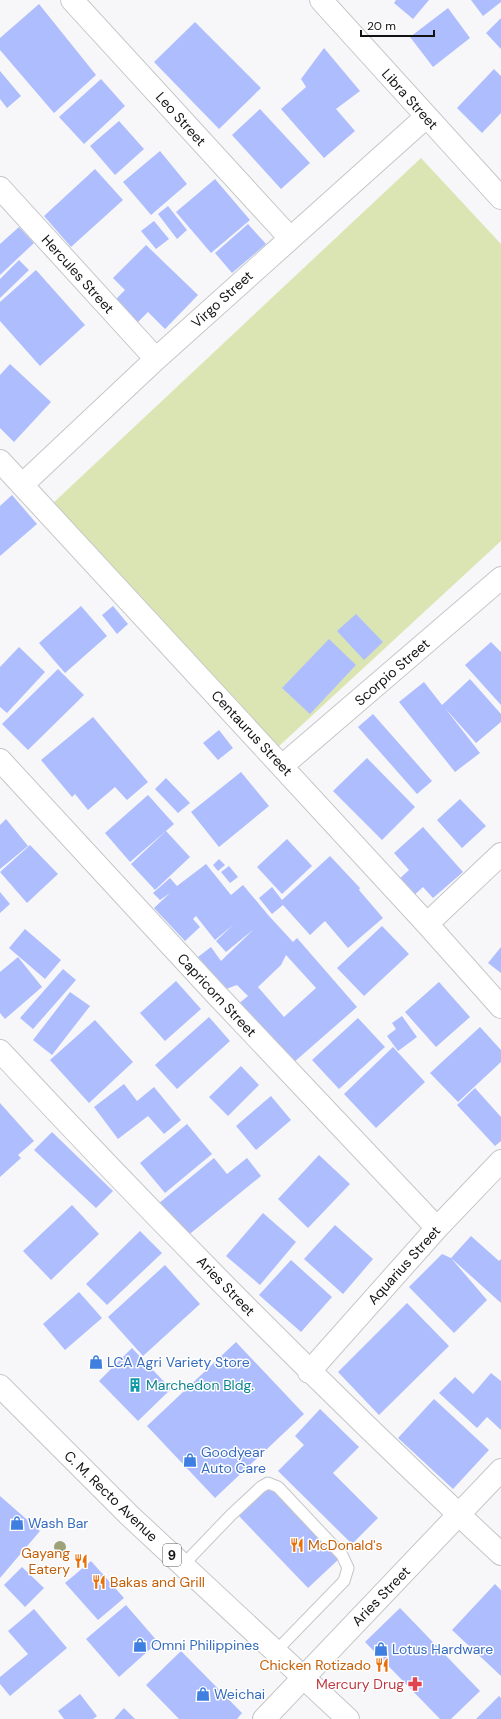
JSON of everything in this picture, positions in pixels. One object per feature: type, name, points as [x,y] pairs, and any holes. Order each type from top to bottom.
[{"type":"main road","name":"Leo Street","points":[[72,0],[290,238]]},
{"type":"main road","name":"Libra Street","points":[[321,0],[501,198]]},
{"type":"main road","name":"Virgo Street","points":[[22,485],[156,359],[426,116]]},
{"type":"main road","name":"Hercules Street","points":[[0,188],[156,359]]},
{"type":"main road","name":"Centaurus Street","points":[[0,461],[427,924],[501,1007]]},
{"type":"main road","name":"Scorpio Street","points":[[282,766],[501,578]]},
{"type":"main road","name":"Capricorn Street","points":[[0,760],[215,994],[437,1228]]},
{"type":"main road","points":[[427,924],[501,854]]},
{"type":"main road","name":"Aries Street","points":[[0,1051],[52,1107],[309,1372],[501,1554]]},
{"type":"main road","name":"Aquarius Street","points":[[309,1372],[437,1228],[501,1161]]},
{"type":"main road","name":"C. M. Recto Avenue","points":[[0,1386],[130,1515],[348,1719]]},
{"type":"main road","name":"Aries Street","points":[[264,1719],[501,1470]]},
{"type":"lane","points":[[183,1565],[231,1515],[261,1487],[268,1483],[278,1487],[342,1555],[348,1568],[344,1581],[276,1651]]},
{"type":"green space","points":[[421,158],[501,244],[501,541],[278,747],[51,505]]},
{"type":"building","points":[[396,0],[429,0],[413,19],[394,3]]},
{"type":"building","points":[[471,0],[501,0],[501,2],[483,16]]},
{"type":"building","points":[[39,4],[96,75],[54,113],[0,50],[0,38]]},
{"type":"building","points":[[448,8],[470,38],[433,67],[410,37]]},
{"type":"building","points":[[501,18],[501,49],[486,33]]},
{"type":"building","points":[[195,22],[261,88],[219,129],[154,62]]},
{"type":"building","points":[[324,48],[360,91],[336,109],[355,131],[324,158],[281,109],[306,87],[301,79]]},
{"type":"building","points":[[494,69],[501,76],[501,113],[482,133],[457,108]]},
{"type":"building","points":[[0,71],[21,96],[7,108],[0,99]]},
{"type":"building","points":[[101,79],[125,106],[84,144],[59,117]]},
{"type":"building","points":[[260,109],[310,163],[281,189],[232,135]]},
{"type":"building","points":[[119,121],[144,149],[115,175],[90,146]]},
{"type":"building","points":[[160,151],[187,184],[151,215],[123,182]]},
{"type":"building","points":[[95,169],[123,200],[71,247],[44,216]]},
{"type":"building","points":[[215,179],[250,220],[211,253],[176,212]]},
{"type":"building","points":[[168,206],[187,230],[177,239],[158,214]]},
{"type":"building","points":[[154,221],[169,239],[156,249],[141,231]]},
{"type":"building","points":[[248,224],[266,244],[232,273],[215,253]]},
{"type":"building","points":[[19,227],[34,243],[0,275],[0,244]]},
{"type":"building","points":[[146,245],[198,295],[165,329],[148,312],[136,324],[114,301],[125,290],[113,278]]},
{"type":"building","points":[[19,260],[29,270],[0,298],[0,279]]},
{"type":"building","points":[[36,270],[85,325],[40,366],[0,321],[0,302]]},
{"type":"building","points":[[10,364],[51,402],[14,442],[0,428],[0,375]]},
{"type":"building","points":[[12,495],[37,524],[0,556],[0,506]]},
{"type":"building","points":[[81,606],[107,636],[65,673],[39,643]]},
{"type":"building","points":[[113,606],[128,624],[117,634],[102,615]]},
{"type":"building","points":[[356,614],[383,642],[364,660],[337,631]]},
{"type":"building","points":[[329,639],[356,665],[310,714],[282,688]]},
{"type":"building","points":[[491,642],[501,652],[501,705],[465,665]]},
{"type":"building","points":[[19,647],[45,672],[7,713],[0,707],[0,667]]},
{"type":"building","points":[[58,669],[84,695],[28,750],[2,724]]},
{"type":"building","points":[[470,679],[501,714],[501,722],[476,743],[445,708],[480,753],[455,772],[399,702],[424,682],[442,705]]},
{"type":"building","points":[[373,714],[432,781],[417,794],[358,727]]},
{"type":"building","points":[[93,717],[148,782],[127,800],[115,787],[88,810],[75,794],[72,797],[41,760]]},
{"type":"building","points":[[219,730],[233,748],[218,760],[203,743]]},
{"type":"building","points":[[367,758],[415,807],[382,840],[333,791]]},
{"type":"building","points":[[241,772],[269,806],[219,847],[191,812]]},
{"type":"building","points":[[166,778],[190,803],[178,813],[155,789]]},
{"type":"building","points":[[148,795],[174,824],[130,862],[105,833]]},
{"type":"building","points":[[460,799],[486,826],[462,848],[437,820]]},
{"type":"building","points":[[6,819],[28,846],[0,869],[0,825]]},
{"type":"building","points":[[423,827],[463,872],[433,898],[423,887],[412,897],[398,880],[409,870],[394,853]]},
{"type":"building","points":[[166,831],[190,857],[155,890],[131,864]]},
{"type":"building","points":[[287,839],[312,866],[282,894],[257,867]]},
{"type":"building","points":[[30,845],[58,874],[27,903],[0,872]]},
{"type":"building","points":[[330,856],[360,888],[359,890],[383,918],[348,948],[325,921],[310,935],[283,905],[272,914],[259,898],[272,887],[282,900]]},
{"type":"building","points":[[219,859],[225,865],[218,871],[213,865]]},
{"type":"building","points":[[206,864],[231,895],[243,885],[293,942],[297,938],[357,1007],[293,1063],[237,1005],[248,996],[237,985],[226,989],[198,957],[211,947],[221,961],[254,929],[226,952],[216,941],[234,924],[215,940],[196,916],[193,919],[200,927],[185,941],[154,908],[170,893],[160,900],[153,893],[170,878],[177,886]],"holes":[[[286,955],[316,988],[284,1017],[258,987],[281,965]]]},
{"type":"building","points":[[229,866],[238,877],[230,883],[221,872]]},
{"type":"building","points":[[0,892],[10,904],[0,913]]},
{"type":"building","points":[[382,926],[409,954],[364,996],[337,968]]},
{"type":"building","points":[[25,929],[61,960],[45,979],[9,948]]},
{"type":"building","points":[[501,947],[501,973],[488,963]]},
{"type":"building","points":[[18,957],[42,987],[5,1019],[0,1013],[0,972]]},
{"type":"building","points":[[63,969],[76,980],[33,1029],[20,1018]]},
{"type":"building","points":[[176,981],[201,1009],[165,1041],[140,1013]]},
{"type":"building","points":[[439,982],[470,1017],[436,1047],[405,1012]]},
{"type":"building","points":[[70,992],[90,1006],[52,1055],[33,1040]]},
{"type":"building","points":[[402,1016],[417,1037],[398,1051],[387,1036],[396,1029],[392,1023]]},
{"type":"building","points":[[209,1017],[230,1041],[177,1089],[155,1065]]},
{"type":"building","points":[[358,1018],[385,1047],[339,1089],[312,1060]]},
{"type":"building","points":[[95,1020],[133,1062],[89,1103],[50,1060]]},
{"type":"building","points":[[480,1027],[501,1050],[501,1062],[458,1102],[430,1073]]},
{"type":"building","points":[[393,1047],[425,1082],[376,1128],[344,1094]]},
{"type":"building","points":[[241,1066],[259,1085],[228,1116],[209,1097]]},
{"type":"building","points":[[124,1084],[137,1101],[154,1087],[181,1120],[164,1134],[148,1116],[118,1139],[94,1107]]},
{"type":"building","points":[[475,1088],[501,1117],[501,1141],[495,1146],[457,1105]]},
{"type":"building","points":[[271,1096],[291,1120],[256,1150],[236,1126]]},
{"type":"building","points":[[0,1103],[34,1141],[18,1155],[21,1158],[0,1177]]},
{"type":"building","points":[[187,1124],[212,1154],[165,1193],[140,1163]]},
{"type":"building","points":[[52,1132],[113,1191],[96,1208],[34,1150]]},
{"type":"building","points":[[319,1155],[350,1184],[308,1228],[278,1199]]},
{"type":"building","points":[[214,1158],[227,1174],[247,1158],[261,1176],[186,1237],[158,1204]]},
{"type":"building","points":[[72,1205],[99,1234],[51,1280],[23,1251]]},
{"type":"building","points":[[263,1213],[296,1242],[260,1285],[226,1256]]},
{"type":"building","points":[[335,1225],[373,1259],[343,1294],[304,1259]]},
{"type":"building","points":[[140,1231],[162,1253],[107,1305],[86,1284]]},
{"type":"building","points":[[471,1236],[499,1261],[501,1259],[501,1303],[451,1258]]},
{"type":"building","points":[[442,1254],[451,1258],[487,1300],[454,1333],[409,1287]]},
{"type":"building","points":[[291,1260],[332,1297],[301,1332],[259,1295]]},
{"type":"building","points":[[165,1265],[200,1304],[143,1356],[108,1317]]},
{"type":"building","points":[[79,1292],[102,1318],[65,1350],[43,1324]]},
{"type":"building","points":[[407,1303],[449,1346],[379,1415],[338,1372]]},
{"type":"building","points":[[236,1342],[304,1414],[215,1498],[147,1426]]},
{"type":"building","name":"Marchedon Bldg.","points":[[132,1348],[171,1389],[138,1421],[99,1381]]},
{"type":"building","points":[[491,1373],[501,1381],[501,1430],[487,1417],[477,1428],[439,1393],[455,1377],[473,1394]]},
{"type":"building","points":[[434,1399],[489,1450],[453,1489],[398,1438]]},
{"type":"building","points":[[320,1409],[359,1447],[333,1473],[378,1518],[352,1544],[278,1471],[304,1445],[295,1436]]},
{"type":"building","points":[[271,1485],[340,1558],[308,1588],[239,1516]]},
{"type":"building","points":[[0,1496],[40,1531],[0,1578]]},
{"type":"building","points":[[91,1561],[124,1598],[98,1620],[65,1583]]},
{"type":"building","points":[[22,1567],[44,1588],[25,1607],[4,1585]]},
{"type":"building","points":[[495,1584],[501,1590],[501,1676],[452,1630]]},
{"type":"building","points":[[126,1605],[158,1642],[119,1677],[86,1639]]},
{"type":"building","points":[[400,1608],[480,1691],[451,1719],[440,1719],[365,1642]]},
{"type":"building","points":[[34,1609],[67,1648],[10,1696],[0,1684],[0,1677],[28,1654],[8,1631]]},
{"type":"building","points":[[181,1651],[242,1713],[237,1719],[179,1719],[146,1685]]},
{"type":"building","points":[[80,1694],[97,1716],[93,1719],[64,1719],[58,1711]]},
{"type":"building","points":[[499,1696],[501,1698],[501,1719],[476,1719]]},
{"type":"building","points":[[124,1708],[135,1719],[114,1719]]},
{"type":"place","name":"LCA Agri Variety Store","points":[[96,1362]]},
{"type":"place","name":"Marchedon Bldg.","points":[[135,1385]]},
{"type":"place","name":"Goodyear Auto Care","points":[[190,1460]]},
{"type":"place","name":"Wash Bar","points":[[17,1523]]},
{"type":"place","name":"McDonald's","points":[[297,1545]]},
{"type":"place","name":"Gayang Eatery","points":[[81,1561]]},
{"type":"place","name":"Bakas and Grill","points":[[99,1582]]},
{"type":"place","name":"Omni Philippines","points":[[140,1645]]},
{"type":"place","name":"Lotus Hardware","points":[[381,1649]]},
{"type":"place","name":"Chicken Rotizado","points":[[382,1665]]},
{"type":"place","name":"Mercury Drug","points":[[415,1684]]},
{"type":"place","name":"Weichai","points":[[203,1694]]}]
